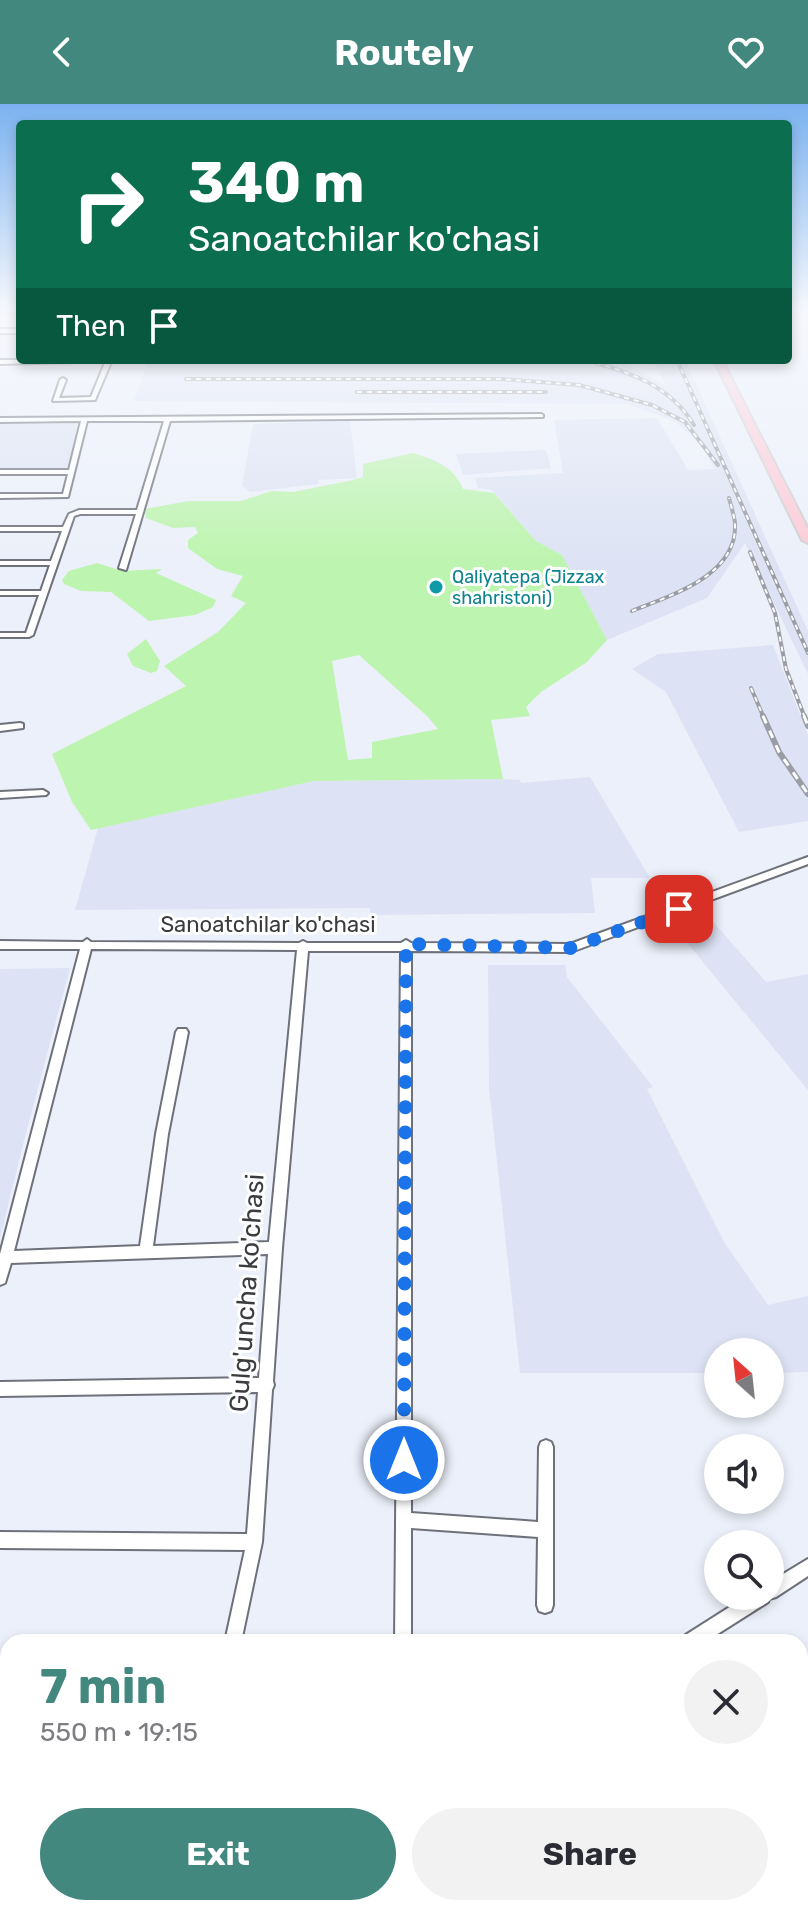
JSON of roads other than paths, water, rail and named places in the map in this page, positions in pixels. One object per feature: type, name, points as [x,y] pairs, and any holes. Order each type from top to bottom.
[{"type":"main road","points":[[735,394],[808,540]]},
{"type":"street","points":[[58,394],[55,400],[93,399],[95,394]]},
{"type":"street","points":[[51,419],[60,400]]},
{"type":"street","points":[[0,420],[541,416]]},
{"type":"street","points":[[123,568],[156,467],[168,418]]},
{"type":"street","points":[[0,496],[66,496],[85,419]]},
{"type":"street","points":[[0,472],[72,472]]},
{"type":"street","points":[[0,635],[29,635],[71,515],[79,512],[139,512]]},
{"type":"street","points":[[0,529],[65,529]]},
{"type":"street","points":[[0,563],[54,563]]},
{"type":"street","points":[[0,593],[44,593]]},
{"type":"street","points":[[0,728],[20,726]]},
{"type":"street","points":[[0,795],[43,793]]},
{"type":"street","name":"Sanoatchilar ko'chasi","points":[[0,945],[406,944],[571,948],[808,860]]},
{"type":"street","points":[[0,1279],[87,943]]},
{"type":"street","points":[[403,1634],[406,944]]},
{"type":"street","name":"Gulg'uncha ko'chasi","points":[[235,1634],[254,1542],[275,1248],[303,945]]},
{"type":"street","points":[[146,1252],[162,1134],[182,1032]]},
{"type":"street","points":[[6,1257],[275,1248]]},
{"type":"street","points":[[0,1389],[267,1385]]},
{"type":"street","points":[[545,1605],[546,1447]]},
{"type":"street","points":[[404,1520],[546,1530]]},
{"type":"street","points":[[0,1540],[254,1542]]},
{"type":"street","points":[[784,1582],[808,1567]]},
{"type":"street","points":[[703,1634],[740,1610]]},
{"type":"railway","points":[[610,394],[652,405],[685,422],[718,465]]},
{"type":"railway","points":[[665,394],[694,425]]},
{"type":"railway","points":[[692,394],[808,653]]},
{"type":"railway","points":[[632,611],[699,581],[726,557],[733,541],[735,523],[729,498]]},
{"type":"railway","points":[[750,552],[775,613],[786,669],[805,718]]},
{"type":"railway","points":[[751,688],[764,718]]},
{"type":"railway","points":[[763,716],[779,752],[808,794]]},
{"type":"railway","points":[[804,716],[808,726]]},
{"type":"place","name":"Qaliyatepa (Jizzax shahristoni)","points":[[436,587]]}]
